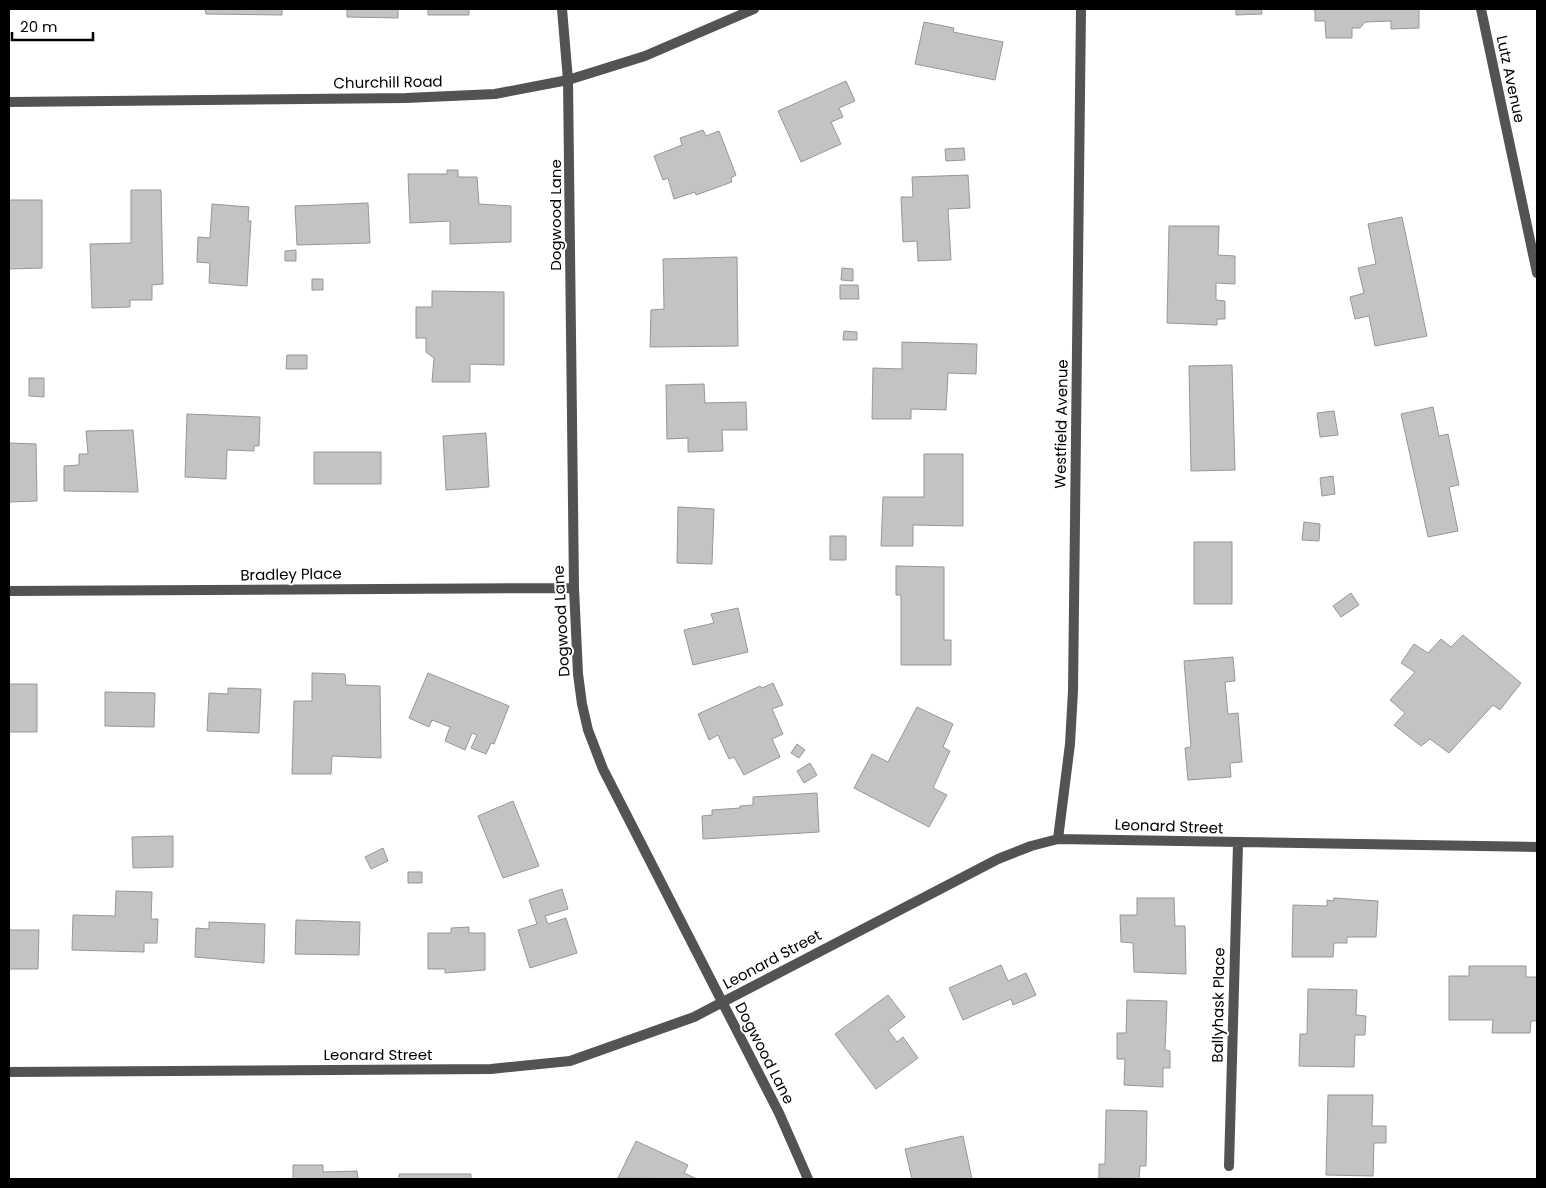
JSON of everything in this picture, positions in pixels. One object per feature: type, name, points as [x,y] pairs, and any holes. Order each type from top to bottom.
[{"type":"street","name":"Dogwood Lane","points":[[562,9],[568,80],[574,588],[578,674],[588,730],[603,769],[626,817],[779,1114],[808,1179]]},
{"type":"street","name":"Churchill Road","points":[[9,102],[406,98],[494,94],[568,80],[645,56],[754,9]]},
{"type":"street","name":"Westfield Avenue","points":[[1058,839],[1070,744],[1073,691],[1080,9]]},
{"type":"street","name":"Lutz Avenue","points":[[1481,9],[1537,274]]},
{"type":"street","name":"Bradley Place","points":[[9,591],[574,588]]},
{"type":"street","name":"Leonard Street","points":[[9,1072],[491,1069],[570,1061],[694,1017],[998,859],[1031,846],[1058,839],[1130,839],[1238,844],[1537,846]]},
{"type":"street","name":"Ballyhask Place","points":[[1229,1166],[1238,844]]},
{"type":"building","points":[[205,9],[282,9],[282,15],[206,14]]},
{"type":"building","points":[[347,9],[398,9],[398,18],[347,17]]},
{"type":"building","points":[[428,9],[469,9],[469,15],[428,15]]},
{"type":"building","points":[[1236,9],[1261,9],[1262,14],[1236,15]]},
{"type":"building","points":[[1309,9],[1419,9],[1419,28],[1391,29],[1391,21],[1365,22],[1360,28],[1352,28],[1352,38],[1326,38],[1325,21],[1315,21],[1315,10]]},
{"type":"building","points":[[924,22],[954,28],[953,32],[1003,42],[995,80],[915,64]]},
{"type":"building","points":[[846,81],[855,101],[839,108],[843,117],[831,122],[841,144],[801,162],[778,111]]},
{"type":"building","points":[[703,130],[706,136],[719,131],[736,175],[731,178],[732,182],[696,195],[695,192],[674,199],[668,178],[663,180],[654,156],[682,145],[680,138]]},
{"type":"building","points":[[964,148],[965,160],[946,161],[945,149]]},
{"type":"building","points":[[447,170],[458,170],[458,177],[477,177],[479,204],[511,206],[511,242],[450,244],[450,221],[410,223],[408,174],[447,174]]},
{"type":"building","points":[[968,175],[970,208],[948,209],[951,260],[918,261],[917,241],[903,242],[901,197],[913,197],[912,177]]},
{"type":"building","points":[[131,190],[161,190],[163,284],[152,285],[152,300],[130,300],[130,307],[92,308],[90,244],[131,243]]},
{"type":"building","points":[[9,200],[42,200],[42,268],[9,269]]},
{"type":"building","points":[[368,203],[370,243],[297,245],[295,206]]},
{"type":"building","points":[[212,204],[249,207],[248,221],[251,221],[247,286],[209,283],[210,263],[197,262],[198,237],[210,238]]},
{"type":"building","points":[[1402,217],[1427,336],[1375,346],[1369,316],[1355,319],[1350,297],[1364,293],[1358,268],[1376,264],[1368,224]]},
{"type":"building","points":[[1169,226],[1219,226],[1218,255],[1235,256],[1235,284],[1216,283],[1216,300],[1225,301],[1225,319],[1217,319],[1217,325],[1167,323]]},
{"type":"building","points":[[296,250],[296,261],[285,261],[285,251]]},
{"type":"building","points":[[737,257],[738,346],[650,347],[651,310],[664,309],[663,259]]},
{"type":"building","points":[[842,268],[853,269],[853,281],[841,280]]},
{"type":"building","points":[[312,279],[323,279],[323,290],[312,290]]},
{"type":"building","points":[[840,285],[858,285],[859,299],[840,299]]},
{"type":"building","points":[[432,291],[504,292],[504,365],[470,364],[470,382],[432,382],[434,358],[426,352],[426,338],[416,338],[416,307],[432,307]]},
{"type":"building","points":[[844,331],[857,332],[857,340],[843,340]]},
{"type":"building","points":[[902,342],[977,344],[976,374],[948,373],[946,410],[911,409],[911,419],[872,419],[873,368],[902,369]]},
{"type":"building","points":[[287,355],[307,355],[307,369],[286,369]]},
{"type":"building","points":[[1232,365],[1235,470],[1191,471],[1189,366]]},
{"type":"building","points":[[29,378],[44,378],[44,397],[29,396]]},
{"type":"building","points":[[704,384],[705,403],[746,402],[747,430],[722,430],[723,451],[688,452],[688,438],[667,439],[666,385]]},
{"type":"building","points":[[1433,407],[1439,436],[1448,434],[1459,485],[1449,487],[1458,531],[1428,537],[1401,414]]},
{"type":"building","points":[[1334,411],[1338,435],[1320,437],[1317,413]]},
{"type":"building","points":[[187,414],[260,417],[259,446],[254,446],[254,451],[227,450],[226,479],[185,477]]},
{"type":"building","points":[[133,430],[138,492],[64,491],[64,466],[79,465],[79,454],[88,454],[86,431]]},
{"type":"building","points":[[486,433],[489,487],[446,490],[443,436]]},
{"type":"building","points":[[9,443],[36,444],[37,501],[9,502]]},
{"type":"building","points":[[314,452],[381,452],[381,484],[314,484]]},
{"type":"building","points":[[924,454],[963,454],[963,526],[913,525],[913,546],[881,546],[883,497],[924,497]]},
{"type":"building","points":[[1333,476],[1335,494],[1322,496],[1320,478]]},
{"type":"building","points":[[678,507],[714,509],[712,564],[677,563]]},
{"type":"building","points":[[1304,522],[1320,524],[1319,541],[1302,540]]},
{"type":"building","points":[[830,536],[846,536],[846,560],[830,560]]},
{"type":"building","points":[[1194,542],[1232,542],[1232,604],[1194,604]]},
{"type":"building","points":[[896,566],[944,567],[944,640],[951,640],[951,665],[901,665],[901,595],[896,595]]},
{"type":"building","points":[[1351,593],[1359,605],[1341,617],[1333,606]]},
{"type":"building","points":[[738,608],[748,652],[693,665],[684,630],[714,623],[711,614]]},
{"type":"building","points":[[1463,635],[1521,683],[1500,710],[1493,705],[1449,753],[1430,739],[1421,746],[1394,725],[1405,713],[1390,700],[1415,672],[1401,663],[1414,644],[1428,653],[1441,639],[1451,647]]},
{"type":"building","points":[[1233,657],[1235,681],[1225,682],[1228,714],[1238,713],[1242,762],[1230,763],[1231,777],[1188,780],[1185,748],[1191,747],[1184,661]]},
{"type":"building","points":[[312,673],[345,674],[346,685],[380,686],[381,758],[332,756],[331,774],[292,774],[294,701],[312,701]]},
{"type":"building","points":[[428,673],[509,706],[494,744],[491,743],[486,754],[471,748],[477,735],[472,733],[465,750],[445,741],[450,727],[432,720],[429,727],[409,718]]},
{"type":"building","points":[[773,683],[783,705],[772,709],[783,734],[772,739],[780,757],[744,775],[734,757],[729,759],[718,735],[709,740],[698,714],[760,686],[762,688]]},
{"type":"building","points":[[9,684],[37,684],[37,732],[9,732]]},
{"type":"building","points":[[228,688],[261,689],[259,733],[207,731],[209,693],[228,694]]},
{"type":"building","points":[[105,692],[155,693],[154,727],[105,726]]},
{"type":"building","points":[[917,707],[953,724],[943,747],[950,751],[933,788],[947,795],[929,827],[854,788],[872,754],[888,762]]},
{"type":"building","points":[[797,744],[805,750],[799,758],[791,753]]},
{"type":"building","points":[[810,763],[817,775],[804,783],[797,771]]},
{"type":"building","points":[[817,793],[819,832],[703,839],[702,816],[712,815],[712,810],[753,805],[753,797]]},
{"type":"building","points":[[513,801],[539,866],[503,878],[478,816]]},
{"type":"building","points":[[173,836],[173,867],[133,868],[132,837]]},
{"type":"building","points":[[383,848],[388,861],[371,869],[365,857]]},
{"type":"building","points":[[408,872],[422,872],[422,883],[408,883]]},
{"type":"building","points":[[562,889],[568,909],[545,916],[548,924],[566,918],[577,953],[530,968],[518,930],[537,924],[529,900]]},
{"type":"building","points":[[116,891],[152,892],[151,919],[158,919],[157,943],[144,943],[144,952],[72,950],[73,915],[115,916]]},
{"type":"building","points":[[1137,898],[1174,898],[1175,926],[1185,926],[1186,974],[1134,972],[1133,943],[1121,942],[1120,915],[1137,915]]},
{"type":"building","points":[[1334,898],[1378,901],[1376,937],[1347,937],[1347,943],[1334,943],[1333,957],[1292,957],[1293,905],[1327,906],[1327,900],[1333,901]]},
{"type":"building","points":[[296,920],[360,922],[359,955],[295,954]]},
{"type":"building","points":[[209,922],[265,924],[264,963],[195,957],[196,928],[209,929]]},
{"type":"building","points":[[469,927],[469,933],[485,933],[485,970],[445,973],[445,969],[428,969],[428,933],[451,933],[451,928]]},
{"type":"building","points":[[9,930],[39,930],[38,969],[9,969]]},
{"type":"building","points":[[1001,965],[1008,981],[1026,973],[1036,995],[1013,1005],[1011,999],[963,1020],[949,988]]},
{"type":"building","points":[[1469,966],[1526,966],[1526,977],[1537,977],[1537,1021],[1531,1021],[1530,1033],[1492,1033],[1493,1020],[1449,1020],[1449,976],[1469,976]]},
{"type":"building","points":[[1308,989],[1357,990],[1356,1015],[1366,1016],[1365,1035],[1355,1035],[1354,1067],[1299,1066],[1300,1034],[1307,1034]]},
{"type":"building","points":[[888,995],[905,1017],[888,1030],[897,1042],[903,1037],[918,1058],[876,1089],[835,1034]]},
{"type":"building","points":[[1127,1000],[1167,1001],[1165,1050],[1170,1051],[1170,1068],[1163,1068],[1163,1087],[1124,1085],[1125,1059],[1117,1059],[1117,1033],[1126,1033]]},
{"type":"building","points":[[1328,1095],[1373,1095],[1372,1126],[1386,1126],[1386,1143],[1374,1143],[1373,1176],[1326,1175]]},
{"type":"building","points":[[1106,1110],[1147,1111],[1146,1166],[1140,1166],[1139,1179],[1099,1178],[1099,1164],[1105,1164]]},
{"type":"building","points":[[963,1136],[972,1179],[912,1179],[905,1149]]},
{"type":"building","points":[[636,1141],[688,1165],[684,1173],[697,1179],[618,1178]]},
{"type":"building","points":[[293,1165],[323,1165],[323,1172],[357,1171],[358,1179],[293,1179]]},
{"type":"building","points":[[399,1174],[471,1174],[471,1179],[399,1179]]}]
